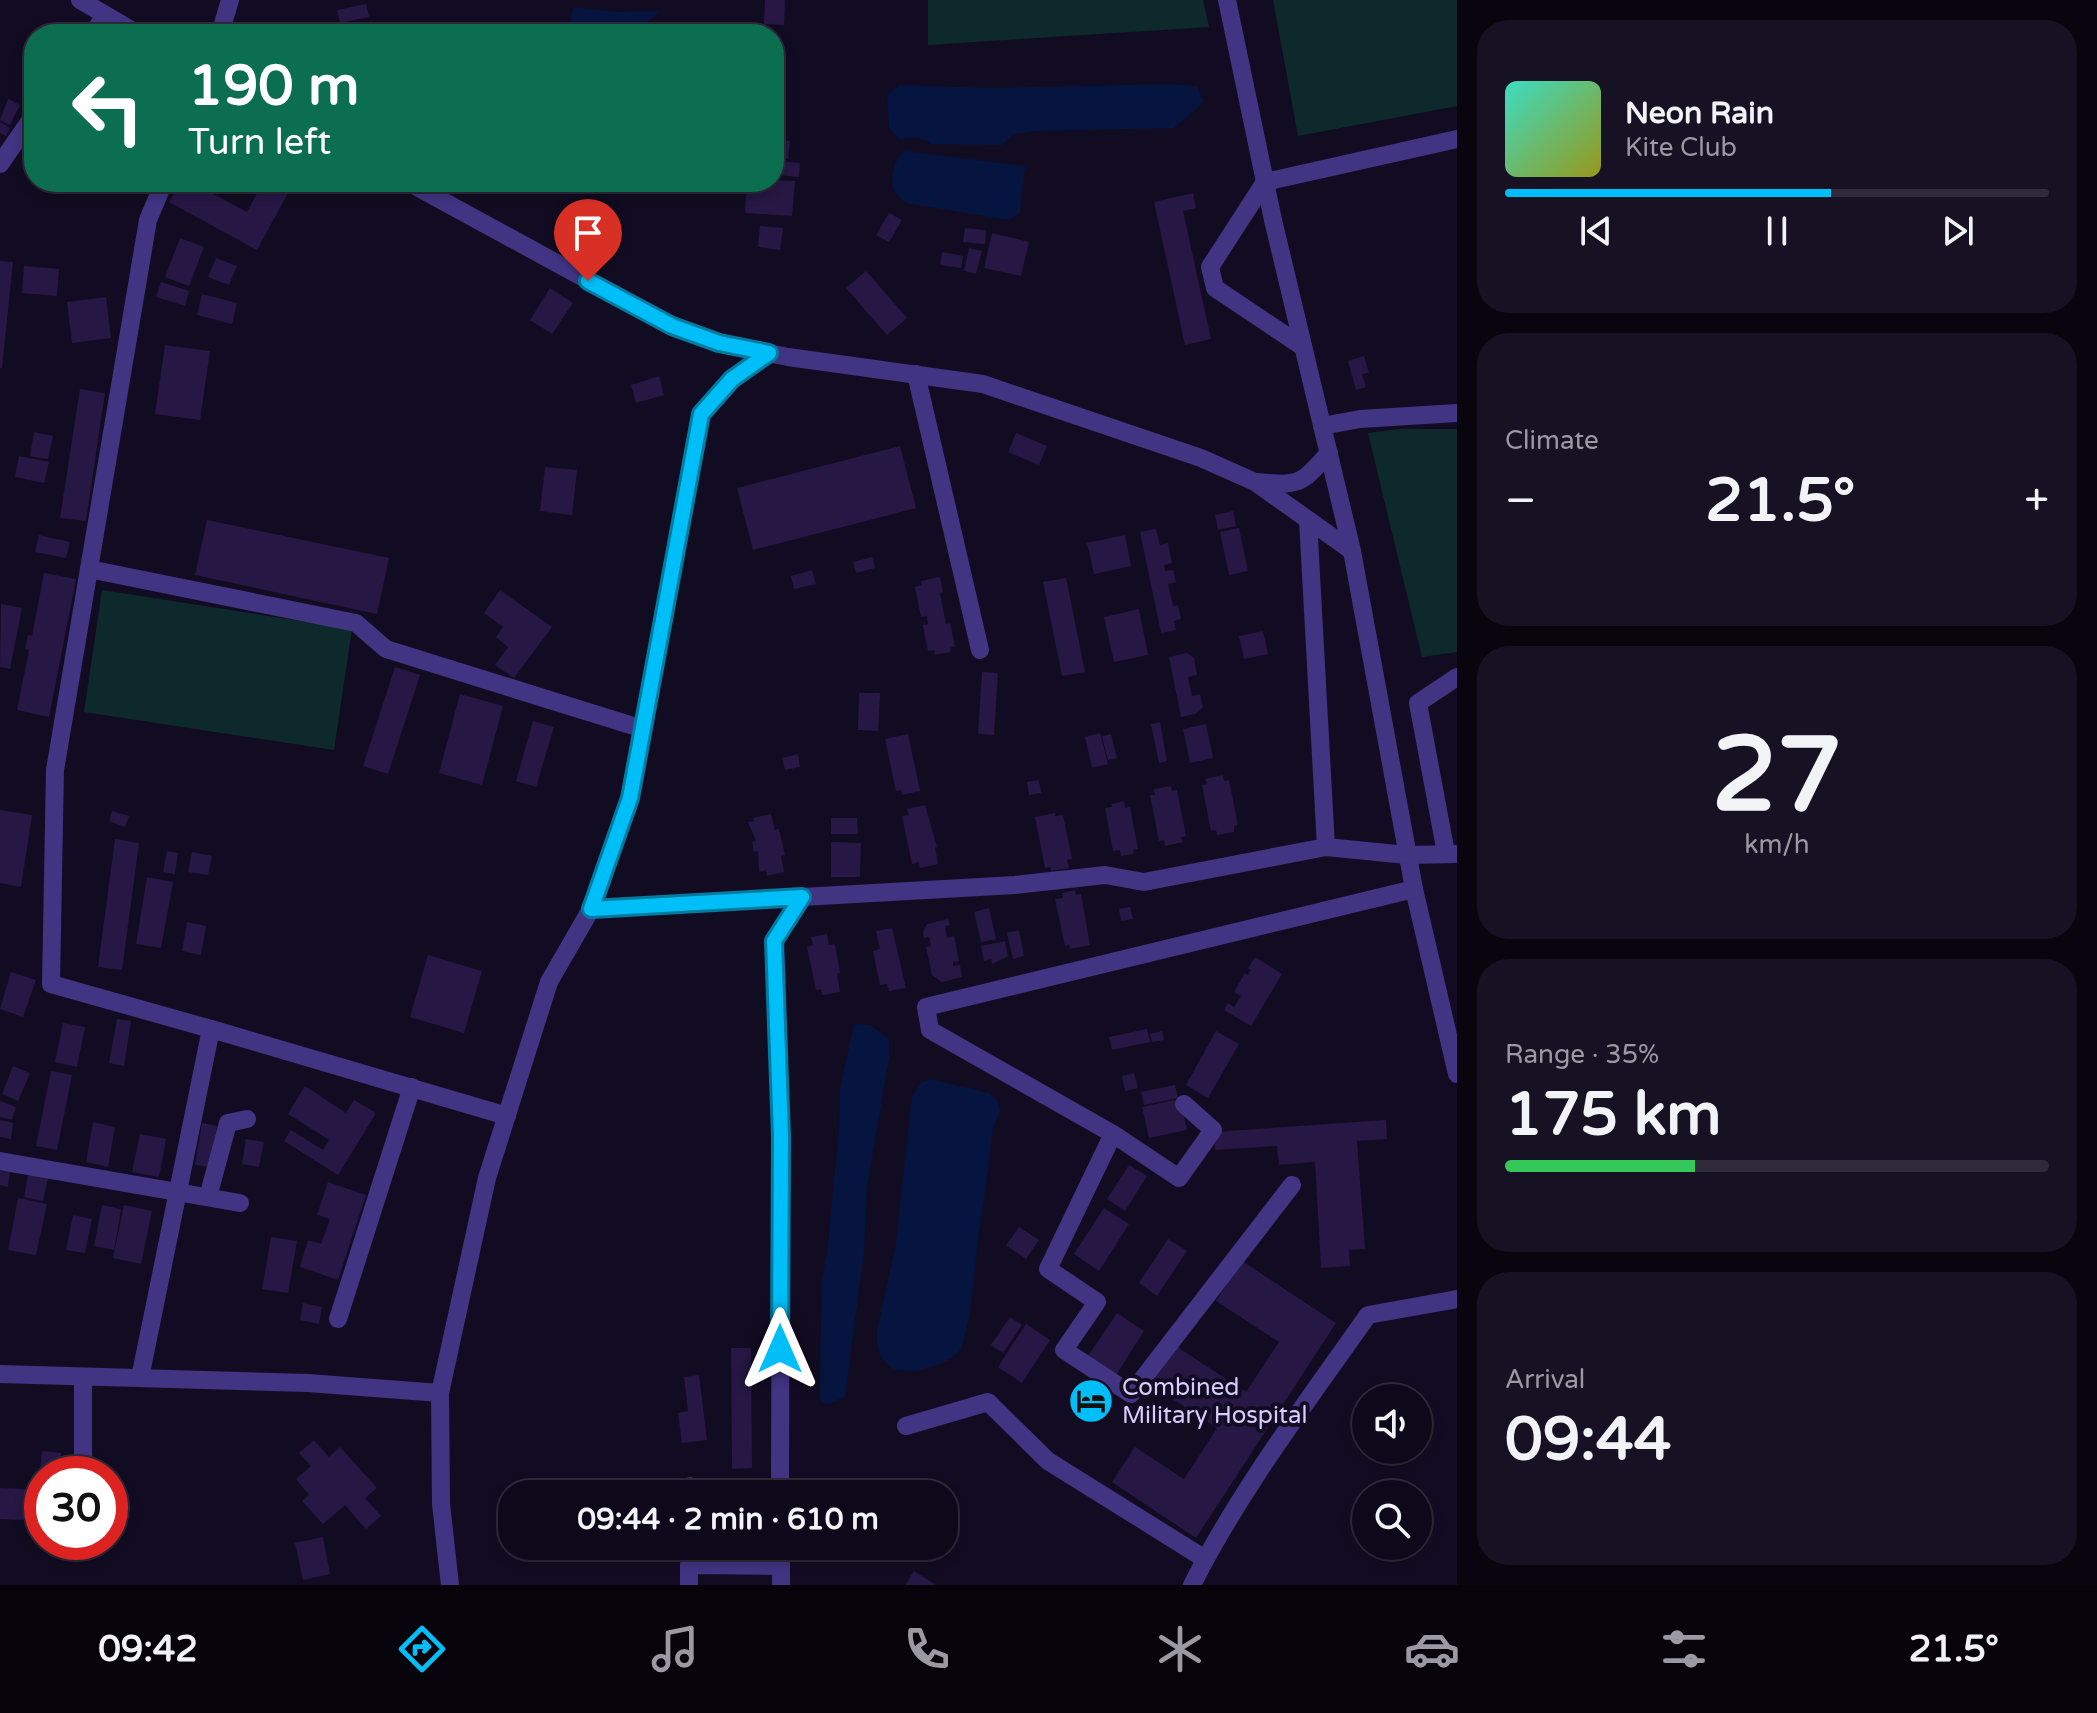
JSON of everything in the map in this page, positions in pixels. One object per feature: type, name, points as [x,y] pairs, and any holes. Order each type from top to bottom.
[{"type":"street","points":[[80,0],[120,24]]},
{"type":"street","points":[[223,24],[230,0]]},
{"type":"street","points":[[1227,0],[1265,182],[1352,551],[1407,855],[1457,1074]]},
{"type":"street","points":[[99,24],[105,16]]},
{"type":"street","points":[[0,164],[24,129]]},
{"type":"street","points":[[1303,347],[1215,288],[1210,267],[1265,182],[1457,139]]},
{"type":"street","points":[[160,192],[148,220],[55,770],[51,984],[507,1116]]},
{"type":"street","points":[[426,192],[672,326],[719,343],[769,353],[983,384],[1201,458],[1255,482],[1352,551]]},
{"type":"street","points":[[450,1585],[441,1504],[440,1393],[487,1178],[549,982],[591,909],[630,798],[701,414],[732,379],[769,353]]},
{"type":"street","points":[[916,374],[980,650]]},
{"type":"street","points":[[1322,426],[1360,419],[1457,413]]},
{"type":"street","points":[[1255,482],[1292,485],[1307,477],[1329,453]]},
{"type":"street","points":[[1308,520],[1326,847]]},
{"type":"street","points":[[89,569],[356,623],[386,649],[643,729]]},
{"type":"street","points":[[591,909],[1015,885],[1105,875],[1144,882],[1326,847],[1407,855],[1451,853],[1418,703],[1457,677]]},
{"type":"street","points":[[1184,1104],[1213,1130],[1179,1178],[1113,1134],[930,1030],[926,1007],[1414,889]]},
{"type":"street","points":[[780,1480],[781,1137],[774,941],[802,897]]},
{"type":"street","points":[[140,1378],[211,1029]]},
{"type":"street","points":[[338,1319],[412,1087]]},
{"type":"street","points":[[208,1197],[228,1123],[247,1119]]},
{"type":"street","points":[[1113,1134],[1048,1269],[1097,1302],[1064,1350],[1131,1394],[1292,1185]]},
{"type":"street","points":[[0,1161],[240,1203]]},
{"type":"street","points":[[1192,1585],[1205,1559],[1279,1442],[1368,1315],[1457,1299]]},
{"type":"street","points":[[0,1374],[308,1383],[440,1393]]},
{"type":"street","points":[[83,1377],[83,1456]]},
{"type":"street","points":[[906,1426],[988,1402],[1048,1461],[1205,1559]]},
{"type":"street","points":[[689,1560],[689,1585]]},
{"type":"street","points":[[781,1560],[781,1585]]},
{"type":"street","points":[[689,1565],[781,1566]]},
{"type":"green space","points":[[928,0],[1203,0],[1209,27],[928,45]]},
{"type":"green space","points":[[1273,0],[1457,0],[1457,106],[1298,136]]},
{"type":"green space","points":[[1399,429],[1457,429],[1457,652],[1422,657],[1368,433]]},
{"type":"green space","points":[[102,590],[352,629],[334,750],[84,712]]},
{"type":"water","points":[[573,7],[616,12],[661,11],[645,24],[570,24]]},
{"type":"water","points":[[900,85],[992,88],[1197,86],[1204,102],[1174,128],[1035,131],[1014,134],[1002,145],[931,144],[916,138],[900,140],[889,128],[887,95]]},
{"type":"water","points":[[905,151],[1025,166],[1020,213],[1009,220],[906,203],[895,192],[892,183],[896,162]]},
{"type":"water","points":[[854,1024],[870,1025],[889,1039],[889,1058],[867,1187],[864,1252],[845,1396],[830,1404],[822,1403],[819,1397],[822,1279],[839,1130],[840,1089]]},
{"type":"water","points":[[930,1079],[989,1093],[998,1101],[1000,1111],[993,1128],[970,1311],[962,1346],[951,1358],[941,1363],[909,1371],[892,1368],[881,1357],[877,1331],[895,1248],[912,1097],[921,1083]]},
{"type":"building","points":[[765,0],[785,0],[784,25],[764,24]]},
{"type":"building","points":[[366,4],[369,17],[340,23],[337,10]]},
{"type":"building","points":[[8,99],[20,105],[10,125],[0,120]]},
{"type":"building","points":[[0,122],[10,128],[6,136],[0,133]]},
{"type":"building","points":[[784,141],[790,141],[788,159],[784,159]]},
{"type":"building","points":[[784,162],[800,163],[799,177],[784,176]]},
{"type":"building","points":[[784,180],[795,181],[792,216],[745,213],[746,192],[784,192]]},
{"type":"building","points":[[174,192],[210,192],[247,212],[258,192],[289,192],[257,250],[169,202]]},
{"type":"building","points":[[1193,193],[1196,208],[1183,211],[1211,339],[1185,345],[1154,202]]},
{"type":"building","points":[[889,213],[902,220],[889,242],[876,235]]},
{"type":"building","points":[[760,226],[783,228],[780,250],[758,247]]},
{"type":"building","points":[[965,228],[986,230],[985,244],[963,242]]},
{"type":"building","points":[[992,233],[1029,242],[1021,276],[984,268]]},
{"type":"building","points":[[180,238],[204,247],[189,286],[165,277]]},
{"type":"building","points":[[969,248],[982,251],[976,274],[964,271]]},
{"type":"building","points":[[942,252],[963,256],[961,268],[940,265]]},
{"type":"building","points":[[216,258],[237,266],[229,285],[208,277]]},
{"type":"building","points":[[0,261],[13,262],[2,368],[0,368]]},
{"type":"building","points":[[24,266],[59,269],[57,296],[22,293]]},
{"type":"building","points":[[866,271],[907,318],[887,335],[846,288]]},
{"type":"building","points":[[161,282],[189,291],[185,306],[156,297]]},
{"type":"building","points":[[550,288],[573,303],[552,334],[530,320]]},
{"type":"building","points":[[202,294],[237,303],[232,324],[197,315]]},
{"type":"building","points":[[106,297],[111,338],[72,343],[67,302]]},
{"type":"building","points":[[165,345],[210,351],[200,420],[155,414]]},
{"type":"building","points":[[1364,356],[1369,373],[1362,374],[1366,387],[1356,390],[1348,361]]},
{"type":"building","points":[[659,376],[664,395],[636,403],[631,385]]},
{"type":"building","points":[[80,389],[105,393],[86,521],[60,518]]},
{"type":"building","points":[[34,432],[53,436],[48,459],[30,456]]},
{"type":"building","points":[[1016,433],[1047,446],[1039,465],[1008,452]]},
{"type":"building","points":[[900,446],[916,508],[753,550],[737,488]]},
{"type":"building","points":[[19,456],[49,462],[44,483],[15,477]]},
{"type":"building","points":[[545,467],[577,470],[572,515],[540,511]]},
{"type":"building","points":[[1233,511],[1236,526],[1218,530],[1215,515]]},
{"type":"building","points":[[207,520],[389,558],[377,614],[195,575]]},
{"type":"building","points":[[1239,528],[1248,571],[1229,575],[1220,532]]},
{"type":"building","points":[[1156,529],[1160,545],[1168,543],[1172,563],[1164,565],[1165,571],[1173,570],[1176,582],[1168,584],[1173,606],[1178,605],[1181,619],[1174,621],[1176,630],[1161,633],[1140,532]]},
{"type":"building","points":[[39,535],[70,542],[66,558],[35,552]]},
{"type":"building","points":[[1125,535],[1131,566],[1094,574],[1087,543]]},
{"type":"building","points":[[872,557],[875,568],[856,573],[853,562]]},
{"type":"building","points":[[812,570],[816,584],[794,589],[791,576]]},
{"type":"building","points":[[44,573],[76,579],[49,717],[17,710],[29,650],[25,649],[28,635],[32,636]]},
{"type":"building","points":[[940,577],[946,624],[950,623],[955,646],[950,648],[951,652],[935,655],[934,650],[928,651],[923,625],[928,624],[927,616],[921,617],[915,587],[922,585],[921,581]]},
{"type":"building","points":[[1066,578],[1085,672],[1062,676],[1043,582]]},
{"type":"building","points":[[500,590],[552,627],[514,678],[495,665],[508,647],[496,637],[503,627],[484,613]]},
{"type":"building","points":[[1,604],[22,608],[10,669],[0,667]]},
{"type":"building","points":[[1139,609],[1148,655],[1114,662],[1104,617]]},
{"type":"building","points":[[1263,631],[1268,654],[1244,659],[1239,636]]},
{"type":"building","points":[[1187,653],[1194,658],[1197,675],[1188,677],[1192,696],[1200,694],[1203,707],[1195,714],[1181,717],[1169,657]]},
{"type":"building","points":[[395,667],[420,675],[388,774],[363,766]]},
{"type":"building","points":[[982,672],[998,673],[994,735],[978,734]]},
{"type":"building","points":[[859,693],[880,693],[878,731],[858,730]]},
{"type":"building","points":[[460,694],[503,706],[482,785],[439,773]]},
{"type":"building","points":[[533,721],[554,727],[536,787],[516,781]]},
{"type":"building","points":[[1160,722],[1167,761],[1159,763],[1151,724]]},
{"type":"building","points":[[1206,724],[1213,758],[1190,763],[1183,729]]},
{"type":"building","points":[[1100,733],[1108,764],[1092,768],[1085,737]]},
{"type":"building","points":[[908,734],[920,791],[902,795],[901,790],[896,791],[885,739]]},
{"type":"building","points":[[1111,734],[1117,758],[1108,760],[1102,736]]},
{"type":"building","points":[[798,754],[800,767],[785,770],[782,758]]},
{"type":"building","points":[[1223,775],[1224,781],[1229,780],[1238,825],[1234,826],[1234,832],[1217,835],[1216,830],[1211,831],[1202,785],[1207,784],[1205,779]]},
{"type":"building","points":[[1039,780],[1041,793],[1029,795],[1027,782]]},
{"type":"building","points":[[1171,786],[1172,791],[1177,790],[1186,836],[1181,837],[1183,842],[1165,846],[1164,840],[1159,841],[1150,795],[1155,795],[1154,789]]},
{"type":"building","points":[[1124,801],[1125,808],[1130,807],[1138,849],[1133,850],[1134,854],[1121,856],[1120,850],[1113,851],[1105,808]]},
{"type":"building","points":[[925,805],[937,847],[938,864],[920,868],[919,862],[912,864],[902,816],[909,815],[907,809]]},
{"type":"building","points":[[0,810],[32,815],[21,887],[0,883]]},
{"type":"building","points":[[112,811],[129,816],[125,827],[109,821]]},
{"type":"building","points":[[1055,813],[1055,816],[1063,815],[1072,859],[1067,860],[1069,868],[1051,871],[1050,867],[1045,868],[1035,817]]},
{"type":"building","points":[[771,814],[775,830],[779,829],[785,855],[781,856],[784,872],[767,876],[766,870],[759,872],[758,851],[754,852],[752,842],[756,841],[748,822]]},
{"type":"building","points":[[831,818],[857,818],[858,834],[831,834]]},
{"type":"building","points":[[115,839],[139,843],[122,970],[98,967]]},
{"type":"building","points":[[831,842],[861,843],[860,877],[831,877]]},
{"type":"building","points":[[167,851],[178,853],[175,874],[163,872]]},
{"type":"building","points":[[192,852],[212,856],[208,875],[188,872]]},
{"type":"building","points":[[147,877],[173,882],[161,948],[136,944]]},
{"type":"building","points":[[1075,890],[1076,895],[1081,894],[1090,945],[1070,949],[1069,945],[1065,946],[1055,899],[1063,898],[1062,893]]},
{"type":"building","points":[[1130,907],[1133,919],[1121,921],[1119,909]]},
{"type":"building","points":[[989,908],[996,939],[981,942],[974,912]]},
{"type":"building","points":[[948,919],[950,925],[945,926],[947,938],[954,936],[959,961],[953,962],[953,966],[960,965],[962,977],[942,982],[932,975],[926,947],[931,946],[929,937],[924,938],[923,932],[927,924]]},
{"type":"building","points":[[187,922],[206,926],[201,955],[182,951]]},
{"type":"building","points":[[892,928],[906,988],[889,991],[887,984],[880,985],[873,951],[880,949],[876,931]]},
{"type":"building","points":[[1019,930],[1024,956],[1013,959],[1007,933]]},
{"type":"building","points":[[827,934],[829,945],[835,944],[840,992],[822,995],[821,989],[816,990],[807,947],[813,945],[811,937]]},
{"type":"building","points":[[1005,941],[1008,956],[992,964],[991,959],[984,961],[981,946]]},
{"type":"building","points":[[428,955],[482,971],[464,1033],[410,1017]]},
{"type":"building","points":[[1255,957],[1282,974],[1251,1026],[1224,1010],[1228,1003],[1234,1007],[1241,996],[1234,992],[1245,973],[1248,975],[1251,970],[1248,968]]},
{"type":"building","points":[[11,972],[36,980],[23,1017],[0,1009]]},
{"type":"building","points":[[117,1019],[131,1021],[124,1066],[109,1063]]},
{"type":"building","points":[[63,1023],[85,1027],[77,1067],[55,1062]]},
{"type":"building","points":[[1147,1029],[1150,1042],[1112,1050],[1109,1037]]},
{"type":"building","points":[[1162,1031],[1164,1040],[1152,1042],[1150,1034]]},
{"type":"building","points":[[1216,1031],[1239,1044],[1208,1098],[1186,1085]]},
{"type":"building","points":[[13,1066],[30,1073],[18,1101],[2,1094]]},
{"type":"building","points":[[51,1071],[72,1075],[57,1150],[36,1146]]},
{"type":"building","points":[[1134,1073],[1138,1088],[1125,1091],[1122,1076]]},
{"type":"building","points":[[1175,1085],[1178,1098],[1144,1105],[1141,1092]]},
{"type":"building","points":[[305,1086],[346,1113],[354,1100],[376,1113],[338,1175],[284,1141],[291,1130],[323,1150],[329,1140],[288,1114]]},
{"type":"building","points":[[1180,1099],[1187,1130],[1149,1138],[1142,1107]]},
{"type":"building","points":[[0,1101],[16,1107],[12,1120],[0,1117]]},
{"type":"building","points":[[0,1120],[13,1123],[11,1139],[0,1137]]},
{"type":"building","points":[[1386,1120],[1387,1139],[1357,1141],[1365,1249],[1349,1250],[1350,1266],[1321,1268],[1315,1162],[1279,1165],[1277,1146],[1215,1150],[1214,1132]]},
{"type":"building","points":[[93,1122],[115,1127],[108,1167],[86,1162]]},
{"type":"building","points":[[202,1123],[217,1126],[210,1167],[195,1165]]},
{"type":"building","points":[[140,1134],[166,1139],[159,1177],[132,1172]]},
{"type":"building","points":[[246,1139],[264,1142],[259,1167],[242,1164]]},
{"type":"building","points":[[1129,1165],[1147,1176],[1125,1211],[1107,1199]]},
{"type":"building","points":[[29,1170],[49,1174],[43,1201],[24,1197]]},
{"type":"building","points":[[0,1171],[10,1172],[8,1187],[0,1185]]},
{"type":"building","points":[[328,1182],[366,1195],[338,1280],[300,1267],[308,1240],[321,1244],[330,1219],[317,1215]]},
{"type":"building","points":[[18,1198],[47,1204],[36,1255],[8,1250]]},
{"type":"building","points":[[102,1205],[121,1209],[114,1250],[94,1246]]},
{"type":"building","points":[[124,1205],[152,1211],[141,1264],[113,1258]]},
{"type":"building","points":[[1104,1208],[1129,1224],[1099,1271],[1074,1254]]},
{"type":"building","points":[[73,1215],[92,1219],[85,1253],[66,1250]]},
{"type":"building","points":[[1019,1227],[1039,1240],[1026,1259],[1006,1245]]},
{"type":"building","points":[[271,1237],[297,1241],[288,1293],[262,1289]]},
{"type":"building","points":[[1168,1239],[1187,1251],[1157,1296],[1139,1283]]},
{"type":"building","points":[[1242,1261],[1336,1323],[1196,1538],[1112,1482],[1135,1447],[1184,1479],[1217,1428],[1148,1383],[1173,1344],[1246,1392],[1279,1342],[1216,1301]]},
{"type":"building","points":[[303,1303],[322,1307],[319,1324],[300,1320]]},
{"type":"building","points":[[1117,1313],[1144,1331],[1116,1375],[1088,1356]]},
{"type":"building","points":[[1010,1317],[1022,1325],[1003,1353],[991,1345]]},
{"type":"building","points":[[1026,1324],[1050,1340],[1022,1383],[998,1367]]},
{"type":"building","points":[[731,1348],[751,1348],[752,1468],[732,1469]]},
{"type":"building","points":[[699,1375],[707,1440],[682,1443],[678,1413],[688,1411],[684,1377]]},
{"type":"building","points":[[314,1440],[329,1457],[340,1447],[377,1488],[365,1498],[381,1516],[366,1529],[345,1505],[323,1524],[302,1501],[309,1495],[296,1479],[311,1466],[299,1453]]},
{"type":"building","points":[[42,1451],[61,1453],[61,1456],[41,1456]]},
{"type":"building","points":[[0,1488],[24,1489],[24,1520],[0,1519]]},
{"type":"building","points":[[323,1537],[330,1574],[303,1580],[295,1543]]},
{"type":"building","points":[[914,1571],[936,1585],[905,1585]]},
{"type":"place","name":"Combined Military Hospital","points":[[1091,1401]]},
{"type":"route","points":[[588,281],[672,326],[719,343],[769,353],[732,379],[701,414],[630,798],[591,909],[802,897],[774,941],[780,1051],[780,1349]]}]
